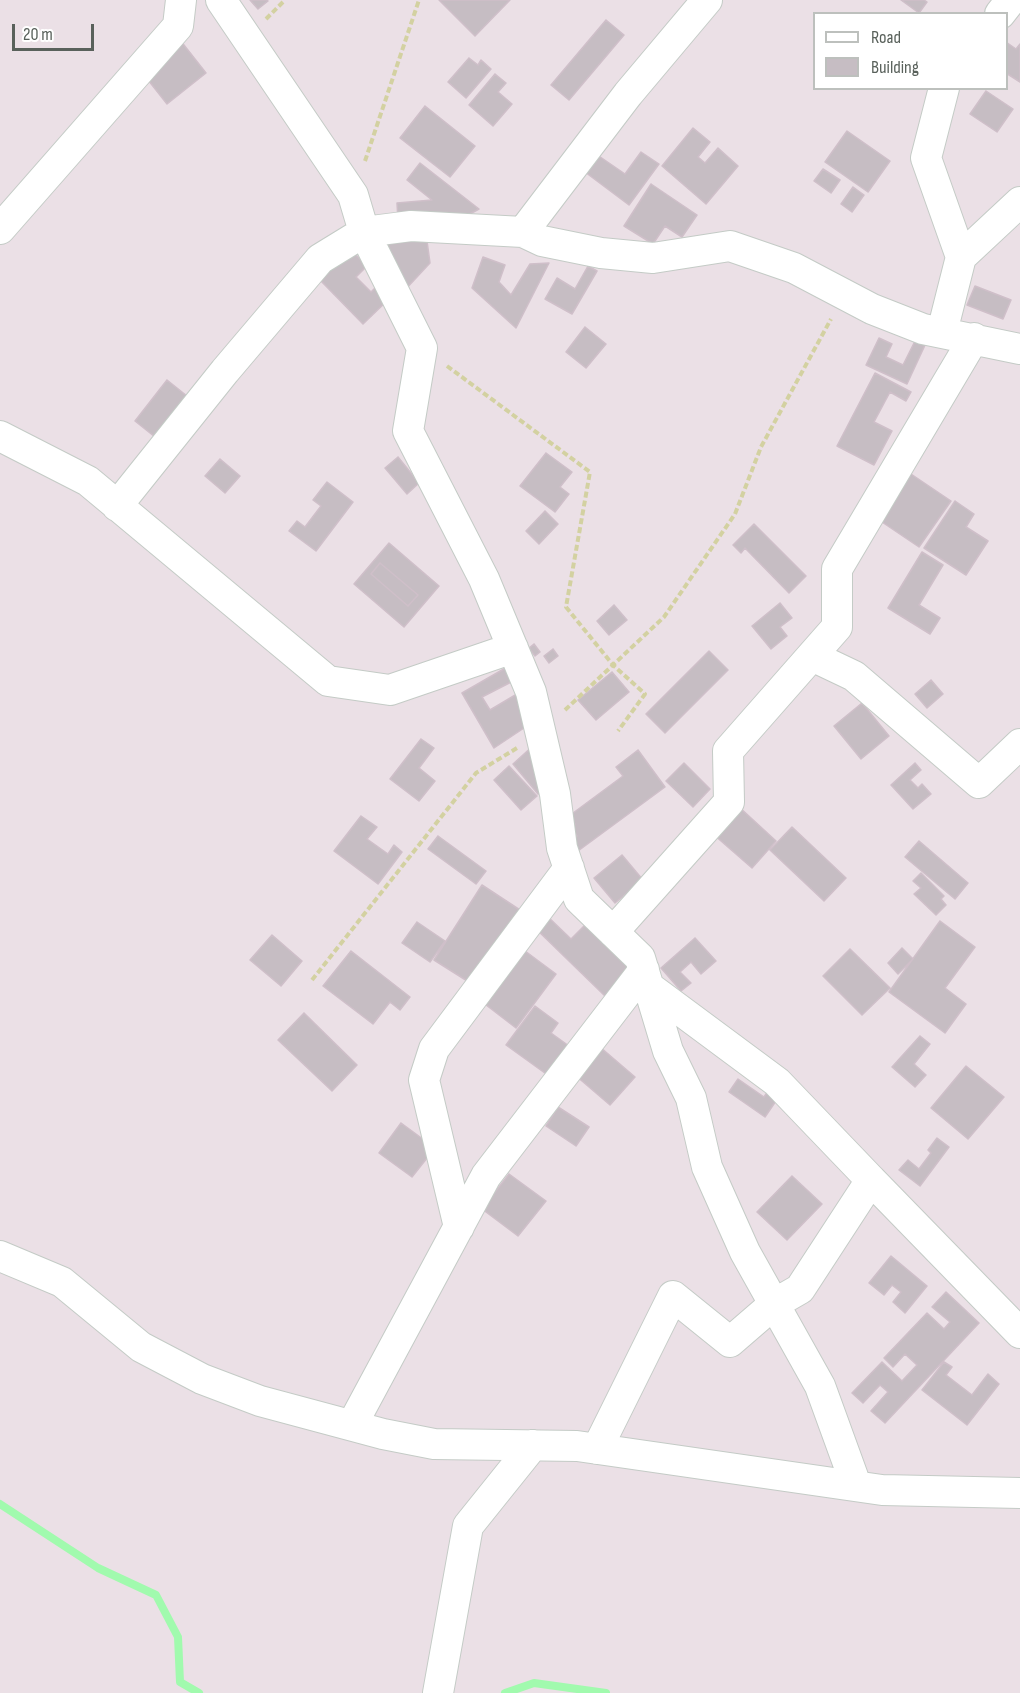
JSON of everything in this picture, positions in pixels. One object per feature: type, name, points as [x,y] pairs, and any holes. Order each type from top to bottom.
[{"type":"street","points":[[0,229],[178,26],[181,0]]},
{"type":"street","points":[[221,0],[353,195],[364,232],[422,348],[408,431],[484,579],[531,692],[555,794],[562,848],[579,899],[640,958],[668,1051],[691,1098],[707,1167],[745,1252],[820,1386],[856,1485]]},
{"type":"street","points":[[523,232],[628,94],[707,0]]},
{"type":"street","points":[[1002,12],[1011,0]]},
{"type":"street","points":[[943,90],[926,158],[961,257]]},
{"type":"street","points":[[942,332],[961,257],[1020,202]]},
{"type":"street","points":[[117,506],[225,371],[320,259],[364,232],[411,226],[523,232],[542,241],[602,254],[653,258],[730,246],[794,268],[844,294],[923,329],[1020,348]]},
{"type":"street","points":[[614,932],[729,802],[728,751],[837,627],[837,569],[974,338]]},
{"type":"street","points":[[0,436],[88,481],[328,681],[390,690],[513,648]]},
{"type":"street","points":[[812,656],[854,676],[979,783],[1020,744]]},
{"type":"street","points":[[459,1227],[424,1080],[434,1049],[569,868]]},
{"type":"street","points":[[352,1425],[486,1176],[646,979]]},
{"type":"street","points":[[646,979],[777,1082],[1020,1333]]},
{"type":"street","points":[[597,1449],[673,1296],[730,1342],[774,1304],[800,1289],[871,1180]]},
{"type":"street","points":[[0,1256],[62,1282],[141,1347],[202,1378],[260,1401],[352,1425],[434,1444],[533,1445],[597,1449],[882,1490],[1020,1493]]},
{"type":"street","points":[[438,1693],[468,1526],[533,1445]]},
{"type":"path","points":[[353,195],[419,0]]},
{"type":"path","points":[[312,980],[476,773],[540,733],[664,617],[735,513],[761,447],[844,294]]},
{"type":"path","points":[[422,348],[504,406],[590,472],[566,607],[613,665],[645,694],[618,731]]},
{"type":"building","points":[[250,0],[267,0],[268,1],[258,9]]},
{"type":"building","points":[[439,0],[510,0],[475,36]]},
{"type":"building","points":[[901,0],[927,2],[918,12]]},
{"type":"building","points":[[606,20],[624,35],[569,100],[551,85]]},
{"type":"building","points":[[180,40],[206,73],[167,104],[141,71]]},
{"type":"building","points":[[1008,43],[1016,49],[1020,44],[1020,82],[1008,74]]},
{"type":"building","points":[[469,58],[478,65],[481,60],[491,69],[466,98],[448,82]]},
{"type":"building","points":[[495,74],[506,83],[498,92],[512,104],[493,126],[469,105]]},
{"type":"building","points":[[986,91],[1013,109],[997,132],[970,114]]},
{"type":"building","points":[[425,106],[475,146],[450,177],[400,138]]},
{"type":"building","points":[[693,128],[710,142],[698,157],[705,163],[718,148],[738,166],[706,204],[662,166]]},
{"type":"building","points":[[847,131],[890,161],[868,192],[825,162]]},
{"type":"building","points":[[593,152],[625,174],[641,152],[659,164],[629,205],[581,169]]},
{"type":"building","points":[[420,163],[479,209],[468,215],[398,221],[397,203],[432,200],[407,180]]},
{"type":"building","points":[[823,169],[840,180],[831,193],[814,181]]},
{"type":"building","points":[[651,184],[697,215],[682,237],[665,226],[653,244],[624,226]]},
{"type":"building","points":[[853,187],[864,195],[852,212],[841,204]]},
{"type":"building","points":[[390,240],[427,241],[430,263],[403,292],[376,249]]},
{"type":"building","points":[[351,250],[367,266],[356,277],[371,292],[377,286],[389,299],[363,324],[320,280]]},
{"type":"building","points":[[483,257],[505,265],[499,282],[511,295],[530,264],[549,263],[516,328],[472,288]]},
{"type":"building","points":[[588,266],[597,271],[572,314],[545,299],[557,278],[575,289]]},
{"type":"building","points":[[975,286],[1011,300],[1003,319],[967,305]]},
{"type":"building","points":[[585,327],[606,344],[586,368],[566,352]]},
{"type":"building","points":[[879,338],[892,344],[886,357],[903,365],[916,339],[926,343],[907,384],[866,365]]},
{"type":"building","points":[[875,373],[911,392],[906,401],[890,392],[874,422],[892,431],[874,465],[837,446]]},
{"type":"building","points":[[167,380],[192,400],[160,441],[135,421]]},
{"type":"building","points":[[546,453],[572,472],[560,487],[569,494],[555,512],[520,486]]},
{"type":"building","points":[[398,457],[419,483],[407,494],[385,468]]},
{"type":"building","points":[[220,459],[240,476],[225,493],[205,476]]},
{"type":"building","points":[[908,472],[951,501],[919,547],[876,518]]},
{"type":"building","points":[[327,482],[353,502],[316,551],[289,531],[297,521],[305,527],[321,506],[313,500]]},
{"type":"building","points":[[955,501],[974,514],[966,527],[988,541],[966,575],[924,548]]},
{"type":"building","points":[[545,511],[558,524],[539,544],[526,531]]},
{"type":"building","points":[[754,524],[806,576],[789,593],[745,548],[741,553],[733,545]]},
{"type":"building","points":[[389,543],[439,586],[404,627],[354,584]],"holes":[[[380,563],[418,595],[408,606],[371,574]]]},
{"type":"building","points":[[922,552],[943,565],[919,605],[940,618],[930,634],[888,608]]},
{"type":"building","points":[[380,563],[418,595],[408,606],[371,574]]},
{"type":"building","points":[[780,603],[792,618],[780,627],[787,636],[771,649],[752,626]]},
{"type":"building","points":[[614,605],[627,620],[609,635],[597,621]]},
{"type":"building","points":[[534,644],[540,652],[535,656],[529,648]]},
{"type":"building","points":[[553,649],[558,656],[549,663],[544,656]]},
{"type":"building","points":[[709,651],[728,670],[665,733],[646,714]]},
{"type":"building","points":[[509,666],[517,679],[482,697],[490,710],[522,691],[530,724],[494,748],[462,693]]},
{"type":"building","points":[[612,672],[629,692],[596,720],[578,700]]},
{"type":"building","points":[[931,680],[943,694],[927,708],[915,694]]},
{"type":"building","points":[[862,703],[889,736],[861,759],[834,726]]},
{"type":"building","points":[[421,739],[434,748],[419,768],[435,781],[419,801],[390,779]]},
{"type":"building","points":[[535,744],[551,789],[538,794],[513,764]]},
{"type":"building","points":[[638,750],[665,787],[578,851],[571,841],[577,836],[570,827],[575,824],[569,816],[623,776],[616,767]]},
{"type":"building","points":[[684,763],[710,789],[693,807],[666,781]]},
{"type":"building","points":[[915,763],[921,770],[910,780],[918,788],[922,784],[931,794],[913,809],[891,785]]},
{"type":"building","points":[[509,766],[537,796],[521,810],[494,780]]},
{"type":"building","points":[[738,806],[776,841],[752,868],[713,834]]},
{"type":"building","points":[[361,816],[377,827],[367,839],[388,854],[394,845],[402,852],[378,884],[334,851]]},
{"type":"building","points":[[792,827],[846,878],[824,901],[770,850]]},
{"type":"building","points":[[438,836],[486,871],[476,884],[428,849]]},
{"type":"building","points":[[919,841],[968,883],[955,899],[905,857]]},
{"type":"building","points":[[622,855],[643,880],[615,903],[594,878]]},
{"type":"building","points":[[921,873],[944,896],[941,899],[946,905],[936,915],[914,894],[921,888],[913,881]]},
{"type":"building","points":[[482,885],[520,910],[472,984],[434,960]]},
{"type":"building","points":[[544,913],[571,939],[590,920],[635,965],[605,996],[532,925]]},
{"type":"building","points":[[940,921],[975,947],[945,988],[966,1004],[945,1033],[889,992]]},
{"type":"building","points":[[417,922],[445,941],[430,962],[402,943]]},
{"type":"building","points":[[272,935],[302,961],[281,986],[250,960]]},
{"type":"building","points":[[695,938],[716,961],[701,974],[691,962],[680,972],[691,983],[681,991],[661,968]]},
{"type":"building","points":[[517,945],[556,974],[516,1028],[477,998]]},
{"type":"building","points":[[902,948],[913,959],[898,974],[888,963]]},
{"type":"building","points":[[850,949],[890,988],[862,1015],[823,976]]},
{"type":"building","points":[[351,951],[410,997],[400,1010],[390,1002],[373,1024],[323,986]]},
{"type":"building","points":[[535,1006],[558,1023],[551,1033],[569,1046],[549,1076],[506,1045]]},
{"type":"building","points":[[304,1013],[357,1065],[332,1091],[278,1040]]},
{"type":"building","points":[[920,1036],[930,1044],[914,1064],[926,1075],[915,1087],[892,1067]]},
{"type":"building","points":[[600,1047],[635,1077],[610,1105],[575,1075]]},
{"type":"building","points":[[966,1066],[1004,1097],[968,1139],[931,1108]]},
{"type":"building","points":[[738,1079],[764,1097],[770,1088],[780,1095],[765,1117],[729,1092]]},
{"type":"building","points":[[558,1107],[589,1127],[576,1146],[546,1126]]},
{"type":"building","points":[[401,1123],[435,1148],[412,1177],[379,1153]]},
{"type":"building","points":[[937,1138],[949,1147],[920,1186],[899,1170],[908,1160],[919,1169],[931,1153],[928,1150]]},
{"type":"building","points":[[509,1174],[546,1201],[518,1236],[482,1209]]},
{"type":"building","points":[[792,1176],[822,1204],[787,1240],[757,1212]]},
{"type":"building","points":[[891,1256],[927,1286],[905,1313],[893,1302],[901,1292],[892,1285],[884,1295],[869,1283]]},
{"type":"building","points":[[946,1292],[979,1323],[885,1423],[871,1411],[888,1392],[880,1385],[863,1403],[852,1393],[882,1362],[902,1381],[917,1365],[905,1354],[893,1367],[884,1358],[927,1313],[944,1329],[950,1322],[932,1307]]},
{"type":"building","points":[[944,1362],[952,1367],[946,1375],[972,1395],[988,1374],[999,1384],[967,1425],[922,1390]]},
{"type":"waterway","points":[[0,1504],[98,1568],[156,1595],[178,1637],[180,1682],[199,1693]]},
{"type":"waterway","points":[[505,1693],[534,1683],[606,1693]]}]
